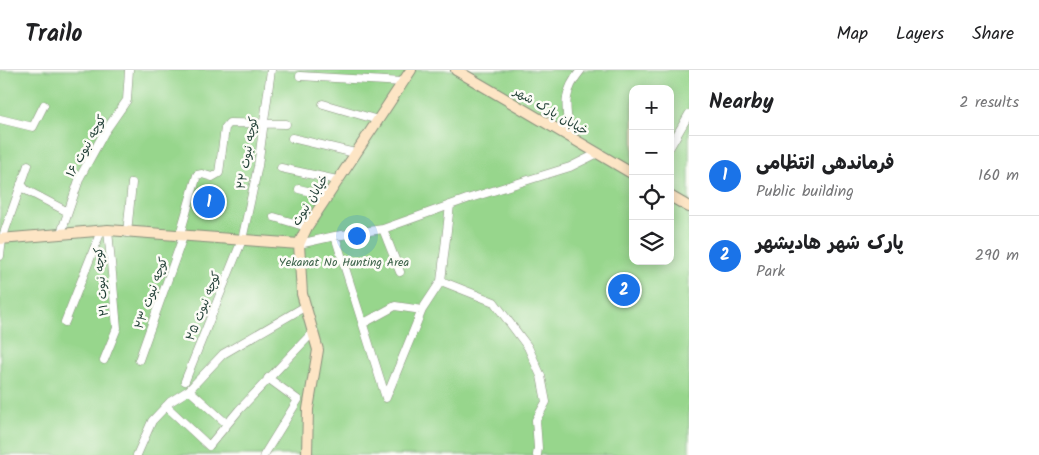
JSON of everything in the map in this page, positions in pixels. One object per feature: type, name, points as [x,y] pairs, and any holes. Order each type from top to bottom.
[{"type":"street","name":"کوچه نبوت ۱۶","points":[[61,234],[80,177],[104,133],[126,100],[129,70]]},
{"type":"street","name":"کوچه نبوت ۲۲","points":[[242,240],[265,124],[270,70]]},
{"type":"street","name":"خیابان نبوت","points":[[1,239],[104,231],[182,234],[269,244],[299,244],[307,227],[337,180],[411,70]]},
{"type":"street","name":"خیابان پارک شهر","points":[[456,70],[629,172]]},
{"type":"street","points":[[570,136],[565,98],[572,80],[581,70]]},
{"type":"street","points":[[300,76],[403,82]]},
{"type":"street","points":[[323,104],[378,120]]},
{"type":"street","points":[[0,119],[33,127],[44,105]]},
{"type":"street","points":[[674,141],[688,118]]},
{"type":"street","name":"کوچه نبوت ۲۳","points":[[139,360],[182,234],[197,175],[202,174],[212,178],[219,173],[225,128],[228,123],[265,124]]},
{"type":"street","points":[[265,124],[286,124]]},
{"type":"street","points":[[292,138],[355,153]]},
{"type":"street","points":[[307,455],[308,409],[318,350],[302,294],[299,244],[335,236],[383,229],[450,205],[570,167],[598,153]]},
{"type":"street","points":[[0,256],[1,239],[28,165]]},
{"type":"street","points":[[281,168],[337,180]]},
{"type":"street","points":[[21,184],[26,190],[68,212]]},
{"type":"street","points":[[127,233],[132,184]]},
{"type":"street","points":[[299,189],[327,196]]},
{"type":"street","points":[[674,198],[689,207]]},
{"type":"street","points":[[335,236],[364,323],[386,398],[422,310],[441,282],[450,205]]},
{"type":"street","points":[[274,217],[307,227]]},
{"type":"street","points":[[383,229],[400,272]]},
{"type":"street","points":[[65,322],[104,231]]},
{"type":"street","name":"کوچه نبوت ۲۱","points":[[104,231],[116,328],[104,360]]},
{"type":"street","name":"کوچه نبوت ۲۵","points":[[185,381],[242,240]]},
{"type":"street","points":[[441,282],[494,302],[528,347],[540,376],[546,402],[536,420],[537,451]]},
{"type":"street","points":[[136,455],[152,421],[166,406],[189,390],[223,354],[306,306]]},
{"type":"street","points":[[364,323],[396,306],[422,310]]},
{"type":"street","points":[[166,406],[209,446],[268,378],[314,332]]},
{"type":"street","points":[[264,455],[298,400],[268,378]]},
{"type":"street","points":[[189,390],[228,424]]},
{"type":"green space","name":"Yekanat No Hunting Area","points":[[0,70],[689,70],[689,455],[0,455]]},
{"type":"place","name":"فرماندهی انتظامی","points":[[209,202]]},
{"type":"place","name":"پارک شهر هادیشهر","points":[[624,290]]}]
